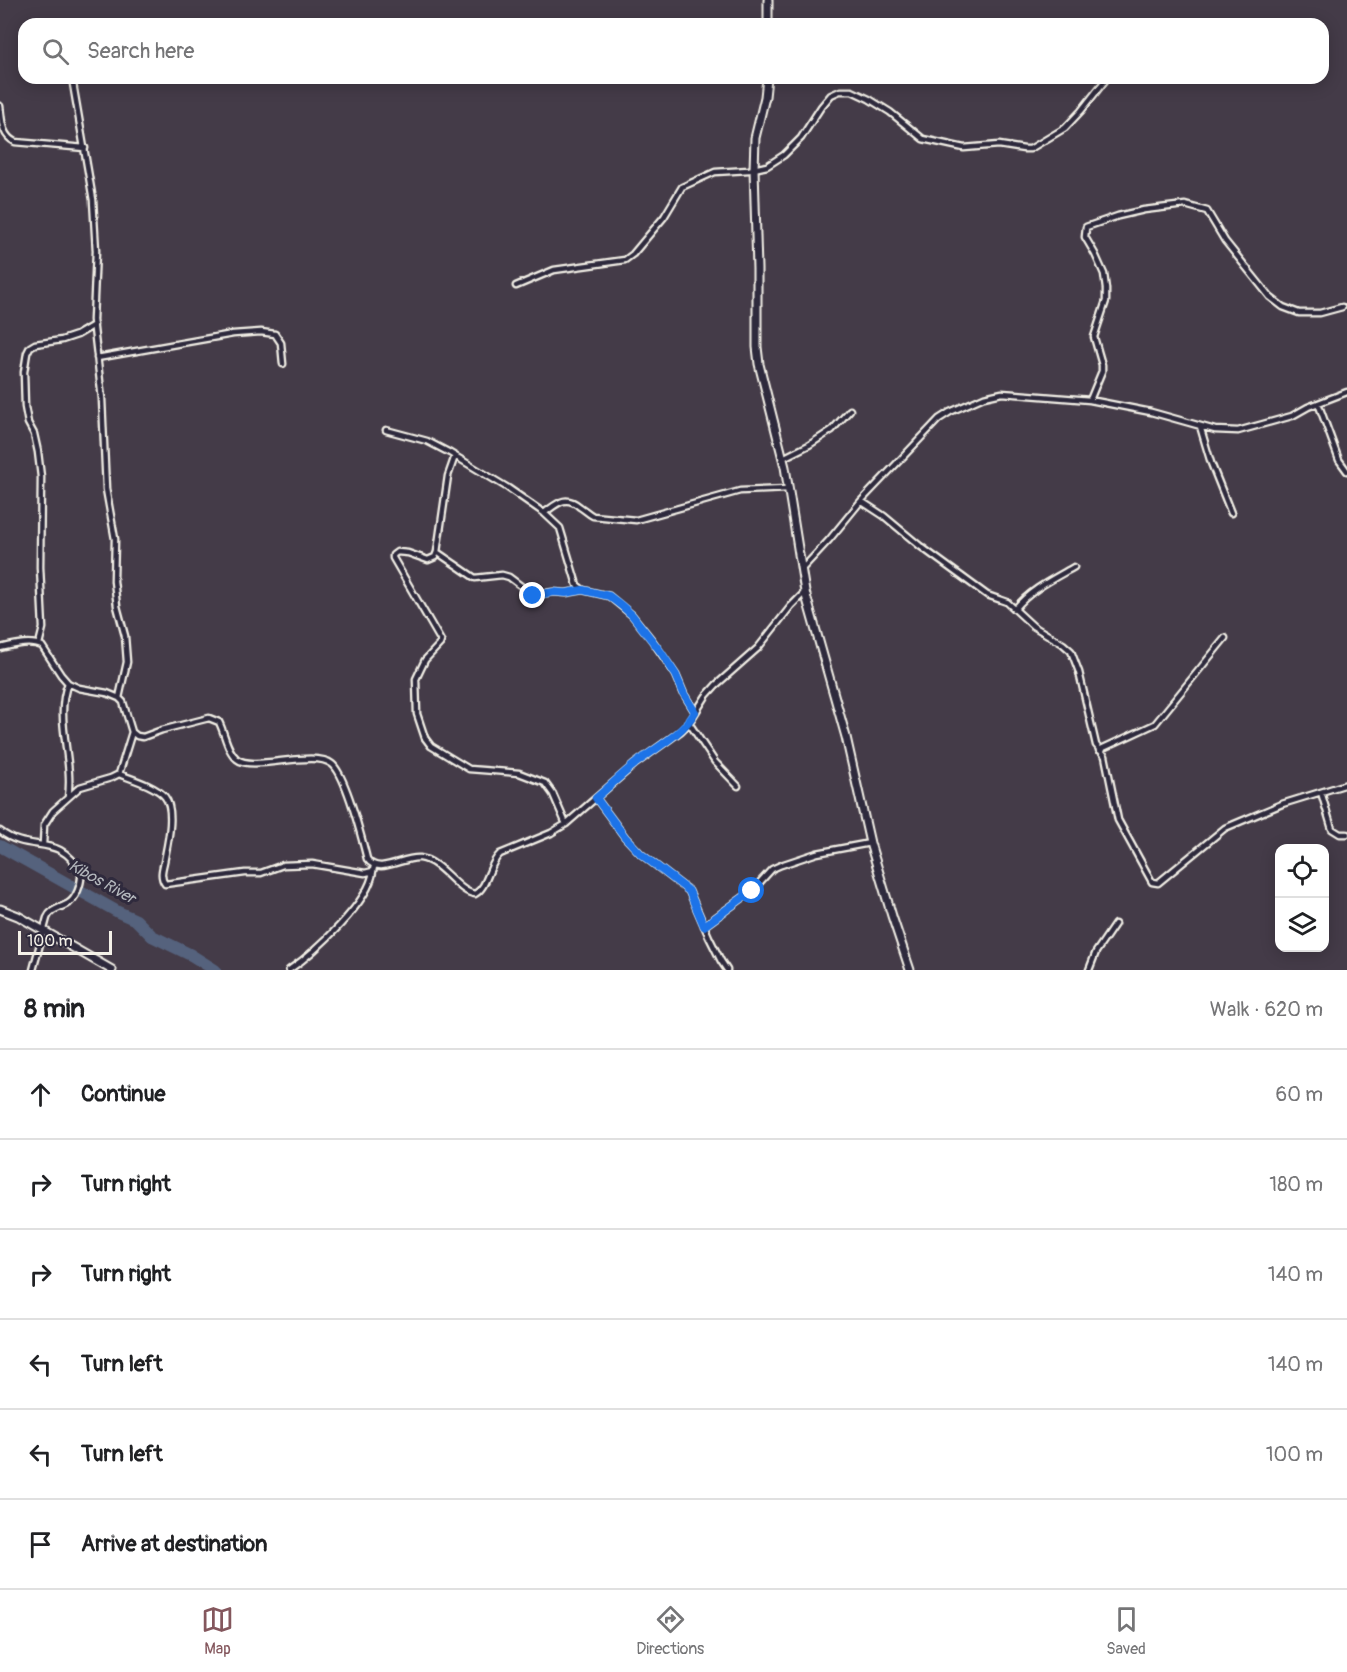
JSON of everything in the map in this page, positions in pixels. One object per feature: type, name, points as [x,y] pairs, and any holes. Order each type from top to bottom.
[{"type":"main road","points":[[768,0],[768,18]]},
{"type":"main road","points":[[766,84],[755,138],[757,347],[766,395],[783,458],[805,592],[846,737],[870,843],[910,970]]},
{"type":"main road","points":[[0,909],[18,916],[112,970]]},
{"type":"street","points":[[73,84],[93,200],[96,251],[94,325],[102,399],[106,489],[115,539],[114,581],[117,606],[125,636],[127,662],[119,698]]},
{"type":"street","points":[[516,286],[554,270],[625,260],[633,254],[664,217],[682,187],[715,172],[754,169],[767,165],[784,155],[801,138],[820,107],[831,95],[840,91],[852,91],[869,99],[890,112],[923,139],[956,147],[999,145],[1030,149],[1065,128],[1082,111],[1102,84]]},
{"type":"street","points":[[0,106],[3,129],[8,138],[15,142],[84,148]]},
{"type":"street","points":[[1090,400],[1102,371],[1094,337],[1106,301],[1104,274],[1085,237],[1086,227],[1094,224],[1144,210],[1185,205],[1207,211],[1225,241],[1270,297],[1283,307],[1299,313],[1320,313],[1342,307]]},
{"type":"street","points":[[39,644],[43,628],[40,567],[41,477],[34,434],[28,423],[24,407],[24,372],[27,353],[35,344],[69,338],[94,325]]},
{"type":"street","points":[[97,358],[233,334],[261,332],[275,334],[281,343],[283,364]]},
{"type":"street","points":[[802,569],[861,501],[939,419],[984,397],[1002,393],[1090,400],[1228,431],[1246,430],[1292,416],[1347,392]]},
{"type":"street","points":[[1318,403],[1339,460],[1347,471]]},
{"type":"street","points":[[783,458],[832,430],[850,410]]},
{"type":"street","points":[[1200,426],[1211,464],[1231,513]]},
{"type":"street","points":[[386,430],[427,441],[508,488],[544,513],[560,528],[577,585],[583,590]]},
{"type":"street","points":[[455,456],[448,476],[437,552],[433,559],[428,560],[408,553],[397,552],[393,555],[441,641],[424,660],[416,679],[417,714],[425,738],[431,746],[469,769],[519,773],[545,783],[553,794],[566,824]]},
{"type":"street","points":[[544,513],[567,500],[574,502],[593,516],[636,520],[740,491],[788,489]]},
{"type":"street","points":[[861,501],[987,595],[1007,602],[1033,626],[1071,651],[1079,672],[1096,745],[1105,756],[1115,811],[1121,828],[1152,882],[1158,883],[1173,872],[1225,828],[1273,807],[1347,784]]},
{"type":"street","points":[[437,552],[475,578],[502,575],[533,596],[583,590],[609,596],[632,615],[666,659],[695,712]]},
{"type":"street","points":[[1014,609],[1040,587],[1074,567]]},
{"type":"street","points":[[43,845],[44,825],[53,811],[80,787],[119,774],[139,781],[161,794],[167,801],[170,836],[162,872],[165,884],[245,873],[261,873],[283,865],[312,864],[365,873],[373,868],[418,858],[436,864],[468,892],[475,894],[481,890],[494,859],[500,854],[566,824],[635,764],[689,723],[711,691],[758,648],[805,592]]},
{"type":"street","points":[[1099,750],[1155,724],[1225,638]]},
{"type":"street","points":[[0,648],[28,643],[39,644],[68,683],[119,698],[126,709],[132,732],[119,774]]},
{"type":"street","points":[[68,683],[65,691],[63,725],[68,797]]},
{"type":"street","points":[[132,732],[143,737],[209,718],[219,722],[232,753],[238,760],[245,763],[318,759],[332,764],[337,769],[355,813],[367,859],[373,868],[370,884],[358,903],[318,947],[289,970]]},
{"type":"street","points":[[689,723],[715,762],[738,786]]},
{"type":"street","points":[[1321,792],[1332,829],[1340,834],[1347,834]]},
{"type":"street","points":[[596,798],[625,837],[641,854],[689,891],[721,961],[728,970]]},
{"type":"street","points":[[0,831],[20,842],[53,847],[66,852],[81,873],[80,885],[70,903],[50,912],[47,918],[33,970]]},
{"type":"street","points":[[704,926],[752,891],[772,869],[817,853],[870,843]]},
{"type":"street","points":[[1089,970],[1095,952],[1115,924]]},
{"type":"waterway","name":"Kibos River","points":[[0,846],[136,920],[152,936],[191,955],[215,970]]},
{"type":"route","points":[[533,596],[583,590],[609,596],[632,615],[661,652],[695,712],[681,731],[635,764],[596,798],[616,826],[641,854],[689,891],[704,926],[752,891]]}]
